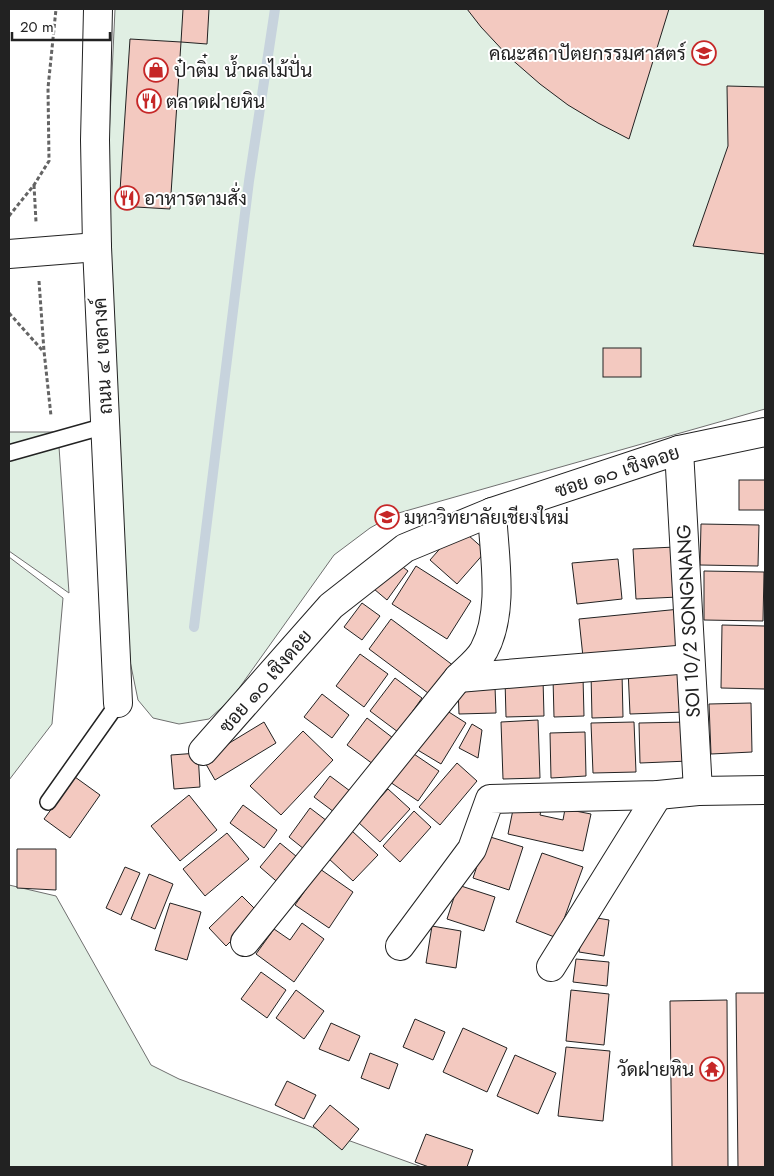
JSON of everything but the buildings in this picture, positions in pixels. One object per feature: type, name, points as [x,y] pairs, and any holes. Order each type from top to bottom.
[{"type":"street","name":"ถนน ๔ เขลางค์","points":[[98,9],[95,140],[97,247],[118,702]]},
{"type":"street","points":[[9,254],[37,250],[97,247]]},
{"type":"street","name":"ซอย ๑๐ เชิงดอย","points":[[204,751],[331,606],[405,548],[492,512],[679,450],[765,432]]},
{"type":"street","name":"SOI 10/2 SONGNANG","points":[[679,450],[698,791]]},
{"type":"street","points":[[245,942],[458,678],[484,651],[494,623],[497,596],[492,512]]},
{"type":"street","points":[[458,678],[690,659]]},
{"type":"street","points":[[400,946],[472,849],[490,799],[765,790]]},
{"type":"street","points":[[551,967],[658,795]]},
{"type":"lane","points":[[9,453],[105,426]]},
{"type":"lane","points":[[48,802],[118,702]]},
{"type":"path","points":[[9,216],[34,185],[49,160],[48,88],[56,9]]},
{"type":"path","points":[[34,185],[44,351],[54,440]]},
{"type":"path","points":[[9,313],[44,351]]},
{"type":"green space","points":[[115,9],[765,9],[765,409],[395,514],[370,528],[334,555],[232,698],[209,719],[179,724],[153,718],[138,700],[130,661],[106,204]]},
{"type":"green space","points":[[9,432],[58,432],[69,593],[9,551]]},
{"type":"green space","points":[[9,557],[63,598],[52,724],[9,780]]},
{"type":"green space","points":[[9,885],[56,896],[151,1065],[179,1079],[422,1167],[9,1167]]},
{"type":"waterway","points":[[194,627],[249,181],[275,9]]},
{"type":"place","name":"คณะสถาปัตยกรรมศาสตร์","points":[[704,53]]},
{"type":"place","name":"ป๋าติ๋ม น้ำผลไม้ปั่น","points":[[156,70]]},
{"type":"place","name":"ตลาดฝายหิน","points":[[149,101]]},
{"type":"place","name":"อาหารตามสั่ง","points":[[127,198]]},
{"type":"place","name":"มหาวิทยาลัยเชียงใหม่","points":[[387,517]]},
{"type":"place","name":"วัดฝายหิน","points":[[712,1069]]}]
